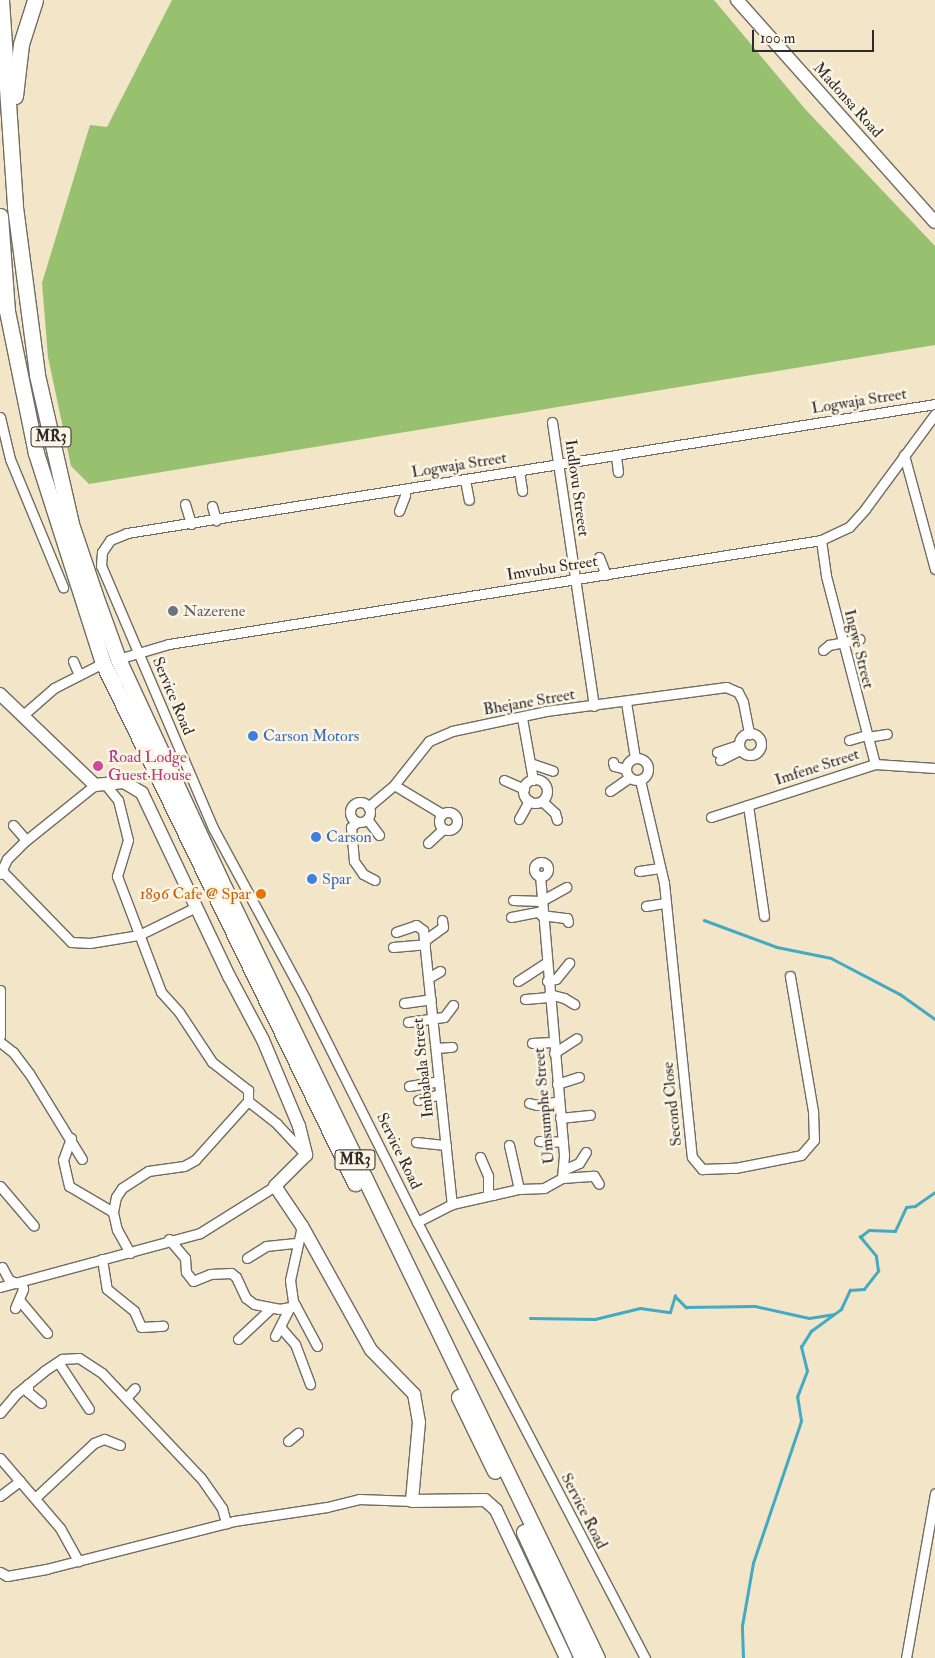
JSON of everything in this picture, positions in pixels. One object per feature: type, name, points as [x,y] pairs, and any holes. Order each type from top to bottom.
[{"type":"highway","name":"MR3","points":[[1,0],[15,207],[38,375],[70,524],[118,659],[228,896],[597,1658]]},
{"type":"highway","points":[[15,207],[16,77],[21,44],[35,0]]},
{"type":"highway","name":"MR3","points":[[0,216],[7,311],[36,453],[103,663],[503,1487],[582,1658]]},
{"type":"street","name":"Madonsa Road","points":[[737,0],[935,222]]},
{"type":"street","name":"Logwaja Street","points":[[138,652],[101,566],[102,552],[110,540],[127,533],[935,404]]},
{"type":"street","name":"Imvubu Street","points":[[118,659],[169,644],[821,540],[848,526],[935,414]]},
{"type":"street","points":[[0,417],[10,459],[63,586]]},
{"type":"street","name":"Indlovu Streeet","points":[[552,422],[594,706]]},
{"type":"street","points":[[904,455],[935,569]]},
{"type":"street","points":[[0,456],[10,459]]},
{"type":"street","points":[[616,456],[618,472]]},
{"type":"street","points":[[519,471],[522,491]]},
{"type":"street","points":[[465,480],[469,500]]},
{"type":"street","points":[[399,511],[405,496],[404,489]]},
{"type":"street","points":[[185,504],[191,524]]},
{"type":"street","points":[[212,506],[216,520]]},
{"type":"street","name":"Ingwe Street","points":[[821,540],[826,576],[875,764]]},
{"type":"street","points":[[599,557],[606,575]]},
{"type":"street","points":[[823,650],[828,645],[859,639]]},
{"type":"street","name":"Service Road","points":[[138,652],[213,828],[322,1031],[417,1222],[645,1658]]},
{"type":"street","points":[[73,660],[79,676]]},
{"type":"street","points":[[23,715],[54,688],[103,663]]},
{"type":"street","name":"Bhejane Street","points":[[368,807],[394,784],[429,741],[452,730],[522,718],[546,711],[626,702],[726,687],[738,692],[743,702],[749,734]]},
{"type":"street","points":[[0,694],[118,800],[128,840],[117,876],[162,992],[179,1012],[212,1062],[248,1090],[248,1101],[194,1160],[184,1166],[148,1171],[122,1188],[116,1197],[114,1212],[117,1230],[130,1253]]},
{"type":"street","points":[[626,702],[635,758]]},
{"type":"street","points":[[522,718],[533,780]]},
{"type":"street","points":[[749,734],[758,738],[758,750],[749,755],[740,748],[743,736],[749,734]]},
{"type":"street","points":[[849,740],[887,734]]},
{"type":"street","points":[[718,756],[740,748]]},
{"type":"street","points":[[610,791],[628,773],[629,761],[635,758],[642,759],[648,767],[648,774],[640,780],[628,773],[614,766],[613,762]]},
{"type":"street","points":[[530,762],[553,771]]},
{"type":"street","name":"Imfene Street","points":[[711,817],[875,764],[935,768]]},
{"type":"street","points":[[504,780],[524,789],[529,801]]},
{"type":"street","points":[[524,789],[533,780]]},
{"type":"street","points":[[533,780],[541,781],[546,787],[546,795],[542,801]]},
{"type":"street","name":"Second Close","points":[[640,780],[666,903],[692,1157],[702,1169],[735,1168],[801,1155],[814,1140],[813,1112],[790,976]]},
{"type":"street","points":[[196,907],[139,935],[90,943],[71,942],[1,872],[4,856],[100,785],[124,782],[142,793],[196,907],[263,1040],[299,1126],[306,1155]]},
{"type":"street","points":[[394,784],[442,814],[453,814],[457,821],[454,828],[443,829],[428,843]]},
{"type":"street","points":[[529,801],[542,801],[555,813],[557,820]]},
{"type":"street","points":[[519,819],[529,801]]},
{"type":"street","points":[[357,822],[351,817],[351,807],[359,802],[368,807],[367,819],[378,834]]},
{"type":"street","points":[[748,805],[764,916]]},
{"type":"street","points":[[442,814],[439,823],[443,829]]},
{"type":"street","points":[[367,819],[357,822],[351,827],[354,861],[363,874],[375,880]]},
{"type":"street","points":[[13,825],[26,840]]},
{"type":"street","points":[[639,871],[660,868]]},
{"type":"street","name":"Umsumphe Street","points":[[417,1222],[452,1204],[519,1189],[544,1188],[563,1174],[563,1142],[541,913],[540,876]]},
{"type":"street","points":[[513,900],[541,901],[566,888]]},
{"type":"street","points":[[646,906],[666,903]]},
{"type":"street","points":[[511,917],[541,913],[567,918],[568,922]]},
{"type":"street","points":[[393,947],[425,942],[444,927],[442,920]]},
{"type":"street","name":"Imbabala Street","points":[[396,932],[416,925],[424,930],[452,1204]]},
{"type":"street","points":[[518,981],[546,963]]},
{"type":"street","points":[[547,981],[556,979],[570,963]]},
{"type":"street","points":[[428,978],[440,970]]},
{"type":"street","points":[[0,990],[0,1036]]},
{"type":"street","points":[[525,999],[549,996],[564,998],[574,1004]]},
{"type":"street","points":[[404,1003],[431,999]]},
{"type":"street","points":[[408,1022],[444,1017],[453,1005]]},
{"type":"street","points":[[554,1053],[577,1038]]},
{"type":"street","points":[[0,1042],[13,1052],[29,1073],[71,1138],[82,1159]]},
{"type":"street","points":[[532,1043],[553,1042]]},
{"type":"street","points":[[436,1048],[452,1047]]},
{"type":"street","points":[[557,1084],[579,1077]]},
{"type":"street","points":[[409,1086],[439,1081]]},
{"type":"street","points":[[418,1100],[440,1094]]},
{"type":"street","points":[[248,1101],[277,1124],[306,1155]]},
{"type":"street","points":[[529,1103],[559,1101]]},
{"type":"street","points":[[560,1118],[590,1115]]},
{"type":"street","points":[[71,1138],[63,1160],[69,1186],[114,1212]]},
{"type":"street","points":[[539,1141],[563,1142]]},
{"type":"street","points":[[416,1142],[446,1145]]},
{"type":"street","points":[[509,1145],[519,1189]]},
{"type":"street","points":[[563,1174],[579,1163],[586,1152]]},
{"type":"street","points":[[0,1287],[130,1253],[169,1239],[200,1233],[275,1186],[306,1155]]},
{"type":"street","points":[[480,1157],[488,1176],[488,1192],[493,1195]]},
{"type":"street","points":[[563,1174],[594,1176],[599,1184]]},
{"type":"street","points":[[0,1186],[34,1226]]},
{"type":"street","points":[[275,1186],[302,1226],[371,1350],[414,1394],[419,1422],[412,1501]]},
{"type":"street","points":[[302,1226],[296,1243],[290,1280],[292,1307],[317,1346]]},
{"type":"street","points":[[169,1239],[185,1258],[186,1272],[193,1281],[210,1274],[231,1273],[246,1298],[271,1308],[292,1307]]},
{"type":"street","points":[[247,1258],[266,1246],[296,1243]]},
{"type":"street","points":[[102,1259],[107,1289],[134,1310],[140,1332],[163,1326]]},
{"type":"street","points":[[2,1267],[9,1280],[18,1282],[23,1289],[17,1305],[29,1308],[47,1333]]},
{"type":"street","points":[[274,1336],[281,1328],[292,1307]]},
{"type":"street","points":[[238,1339],[271,1308]]},
{"type":"street","points":[[281,1328],[295,1344],[310,1384]]},
{"type":"street","points":[[0,1413],[28,1384],[54,1367],[78,1358],[102,1374],[201,1478],[222,1508],[226,1523]]},
{"type":"street","points":[[54,1367],[89,1409]]},
{"type":"street","points":[[28,1384],[28,1392],[41,1403]]},
{"type":"street","points":[[126,1398],[135,1388]]},
{"type":"street","points":[[288,1441],[298,1433]]},
{"type":"street","points":[[35,1498],[94,1443],[104,1438],[120,1445]]},
{"type":"street","points":[[0,1458],[60,1528],[78,1561]]},
{"type":"street","points":[[0,1496],[20,1481]]},
{"type":"street","points":[[906,1658],[935,1494]]},
{"type":"street","points":[[0,1572],[7,1576],[78,1561],[226,1523],[359,1499],[412,1501],[485,1500],[496,1510],[566,1658]]},
{"type":"green space","points":[[172,0],[714,0],[806,110],[935,246],[935,345],[89,484],[71,466],[48,357],[42,283],[90,125],[107,127]]},
{"type":"waterway","points":[[704,920],[777,947],[831,958],[900,994],[935,1019]]},
{"type":"waterway","points":[[743,1658],[742,1626],[753,1563],[801,1421],[797,1397],[807,1371],[801,1347],[811,1331],[841,1309],[850,1290],[864,1289],[878,1271],[876,1256],[860,1237],[869,1230],[895,1231],[906,1207],[915,1206],[935,1192]]},
{"type":"waterway","points":[[530,1318],[595,1319],[640,1308],[670,1312],[675,1296],[686,1307],[755,1306],[809,1318],[833,1314]]},
{"type":"place","name":"Nazerene","points":[[173,611]]},
{"type":"place","name":"Carson Motors","points":[[253,736]]},
{"type":"place","name":"Road Lodge Guest House","points":[[98,766]]},
{"type":"place","name":"Carson","points":[[316,837]]},
{"type":"place","name":"Spar","points":[[312,879]]},
{"type":"place","name":"1896 Cafe @ Spar","points":[[261,894]]}]
